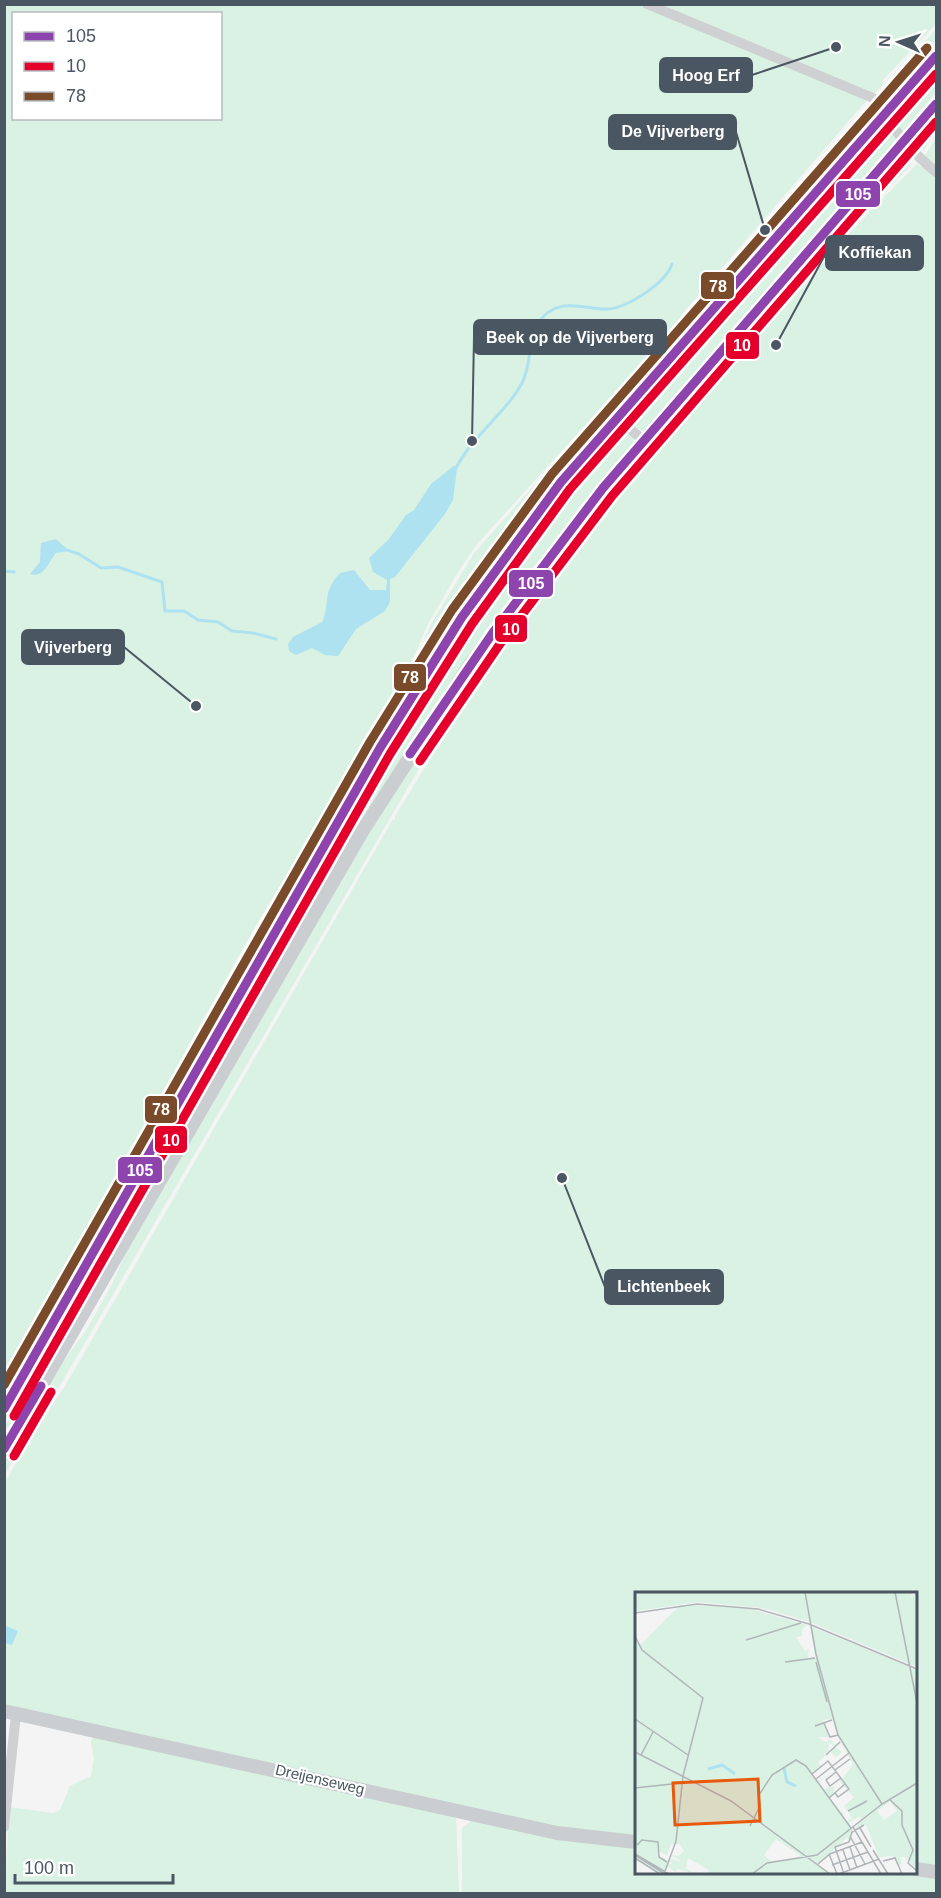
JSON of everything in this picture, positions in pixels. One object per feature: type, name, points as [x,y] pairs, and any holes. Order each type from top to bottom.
[{"type":"main road","points":[[4,1410],[421,680],[510,549],[616,417],[936,56]]},
{"type":"main road","points":[[4,1450],[402,767],[515,602],[643,440],[936,105]]},
{"type":"main road","name":"Dreijenseweg","points":[[10,1712],[557,1833],[635,1842]]},
{"type":"main road","points":[[917,1869],[936,1872]]},
{"type":"street","points":[[647,4],[873,98],[884,116],[920,159],[936,172]]},
{"type":"street","points":[[616,417],[643,440]]},
{"type":"street","points":[[4,1827],[10,1712]]},
{"type":"green space","points":[[5,5],[640,5],[864,96],[866,101],[688,307],[669,333],[477,544],[429,622],[407,672],[328,809],[259,920],[5,1373]]},
{"type":"green space","points":[[653,5],[936,5],[936,24],[882,81],[884,83],[874,94]]},
{"type":"green space","points":[[936,29],[936,40],[888,95],[878,95]]},
{"type":"green space","points":[[936,65],[936,92],[901,133],[889,118]]},
{"type":"green space","points":[[871,103],[874,111],[774,223],[772,221],[760,234],[758,232]]},
{"type":"green space","points":[[936,116],[936,131],[923,151],[923,136]]},
{"type":"green space","points":[[886,122],[898,137],[644,431],[638,429],[625,416]]},
{"type":"green space","points":[[936,138],[936,168],[925,155]]},
{"type":"green space","points":[[912,164],[786,295],[656,445],[653,441],[796,272],[892,169],[900,165]]},
{"type":"green space","points":[[917,164],[936,176],[936,1867],[917,1865],[917,1592],[635,1592],[635,1838],[575,1832],[5,1706],[5,1483],[26,1445],[31,1445],[30,1439],[65,1386],[393,819],[395,820],[395,816],[451,727],[509,641],[571,557],[703,394],[844,239]]},
{"type":"green space","points":[[738,255],[740,262],[718,287],[710,303],[652,368],[645,369],[609,409],[610,416],[534,507],[457,614],[376,745],[274,925],[264,918],[341,794],[410,674],[431,624],[474,553],[585,428],[672,336],[691,309]]},
{"type":"green space","points":[[617,426],[632,436],[634,442],[510,599],[397,765],[10,1429],[5,1426],[383,754],[467,620],[571,480]]},
{"type":"green space","points":[[642,450],[650,451],[549,578],[424,760],[61,1384],[25,1438],[20,1435],[60,1366],[85,1332],[110,1288],[129,1246],[368,833],[452,700],[553,561],[613,492]]},
{"type":"green space","points":[[261,923],[271,929],[56,1310],[31,1345],[5,1393],[5,1380]]},
{"type":"green space","points":[[17,1439],[23,1442],[5,1475],[5,1461]]},
{"type":"green space","points":[[93,1734],[456,1816],[459,1893],[5,1894],[9,1807],[53,1813],[60,1810],[70,1786],[91,1776],[94,1759],[91,1743]]},
{"type":"green space","points":[[474,1819],[635,1847],[635,1874],[912,1874],[936,1876],[936,1893],[462,1893],[462,1828]]},
{"type":"water","points":[[457,466],[457,469],[453,500],[445,514],[395,577],[390,579],[390,602],[385,611],[356,629],[338,656],[325,655],[312,648],[296,655],[289,651],[288,644],[293,637],[322,622],[328,592],[340,573],[354,570],[370,590],[386,590],[387,580],[373,572],[369,558],[389,539],[406,515],[414,510],[431,484]]},
{"type":"water","points":[[56,539],[69,551],[56,553],[43,571],[35,575],[30,574],[40,562],[41,543]]},
{"type":"water","points":[[6,1626],[18,1631],[12,1645],[5,1643]]},
{"type":"waterway","points":[[456,468],[463,456],[517,392],[526,372],[534,333],[543,316],[558,307],[565,306],[606,309],[624,305],[654,287],[672,264]]},
{"type":"waterway","points":[[67,550],[79,554],[101,568],[118,567],[162,582],[165,611],[184,611],[198,620],[218,622],[232,631],[276,639]]},
{"type":"waterway","points":[[4,571],[14,572]]},
{"type":"transit line","name":"78","points":[[4,1385],[370,742],[452,610],[552,474],[927,48]]},
{"type":"transit line","name":"105","points":[[4,1409],[380,748],[462,617],[561,482],[936,56]]},
{"type":"transit line","name":"10","points":[[14,1416],[390,754],[472,624],[570,489],[936,74]]},
{"type":"transit line","name":"105","points":[[410,754],[492,634],[603,488],[936,104]]},
{"type":"transit line","name":"10","points":[[420,761],[502,641],[612,496],[936,122]]},
{"type":"transit line","name":"105","points":[[4,1449],[41,1386]]},
{"type":"transit line","name":"10","points":[[14,1456],[51,1392]]},
{"type":"place","name":"Hoog Erf","points":[[836,47]]},
{"type":"place","name":"De Vijverberg","points":[[765,230]]},
{"type":"place","name":"Koffiekan","points":[[776,345]]},
{"type":"place","name":"Beek op de Vijverberg","points":[[472,441]]},
{"type":"place","name":"Vijverberg","points":[[196,706]]},
{"type":"place","name":"Lichtenbeek","points":[[562,1178]]}]
